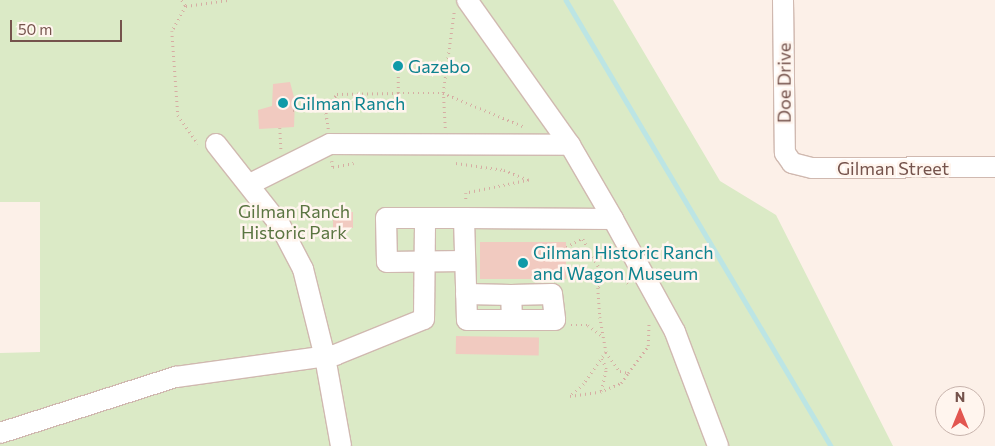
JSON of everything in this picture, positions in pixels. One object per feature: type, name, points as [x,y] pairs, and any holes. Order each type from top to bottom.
[{"type":"street","name":"Doe Drive","points":[[783,0],[785,153],[792,163]]},
{"type":"street","points":[[460,5],[570,145],[675,332],[718,446]]},
{"type":"street","points":[[216,144],[250,184],[280,225],[303,268],[325,357],[341,446]]},
{"type":"street","points":[[250,184],[330,144],[449,154],[570,145]]},
{"type":"street","name":"Gilman Street","points":[[792,163],[812,168],[995,167]]},
{"type":"street","points":[[465,260],[387,262],[386,218],[425,218],[465,212],[613,219]]},
{"type":"street","points":[[465,212],[465,260],[466,294],[467,320],[555,320],[552,294],[511,296],[466,294]]},
{"type":"street","points":[[0,432],[176,377],[325,357],[424,319],[425,218]]},
{"type":"street","points":[[511,296],[512,320]]},
{"type":"path","points":[[182,0],[186,6]]},
{"type":"path","points":[[186,6],[228,0]]},
{"type":"path","points":[[460,5],[443,93],[449,154],[504,170],[529,180],[466,193],[465,212]]},
{"type":"path","points":[[186,6],[172,32],[178,115],[197,144],[216,144]]},
{"type":"path","points":[[398,70],[398,93]]},
{"type":"path","points":[[293,110],[325,108],[337,94],[443,93],[534,130]]},
{"type":"path","points":[[280,128],[280,136]]},
{"type":"path","points":[[330,144],[333,167],[356,162]]},
{"type":"path","points":[[582,239],[605,278]]},
{"type":"path","points":[[628,373],[620,371],[606,352],[598,288],[605,278],[615,274],[629,284],[632,291]]},
{"type":"path","points":[[606,352],[584,384],[570,396],[600,392],[621,383],[648,346],[648,321]]},
{"type":"path","points":[[565,326],[588,326],[605,338]]},
{"type":"path","points":[[600,392],[605,381],[602,359]]},
{"type":"green space","name":"Gilman Ranch Historic Park","points":[[0,0],[613,0],[720,181],[776,215],[893,446],[0,446],[0,353],[40,352],[40,202],[0,202]]},
{"type":"building","name":"Gazebo","points":[[398,62],[403,67],[398,72],[393,67]]},
{"type":"building","name":"Gilman Ranch","points":[[290,82],[295,101],[294,127],[259,129],[258,110],[272,106],[273,84]]},
{"type":"building","points":[[333,212],[353,212],[353,228],[333,228]]},
{"type":"building","name":"Gilman Historic Ranch and Wagon Museum","points":[[480,242],[566,242],[566,279],[480,279]]},
{"type":"building","points":[[456,336],[539,337],[539,355],[456,354]]},
{"type":"waterway","points":[[566,0],[831,446]]},
{"type":"place","name":"Gazebo","points":[[398,66]]},
{"type":"place","name":"Gilman Ranch","points":[[283,103]]},
{"type":"place","name":"Gilman Historic Ranch and Wagon Museum","points":[[523,263]]}]
